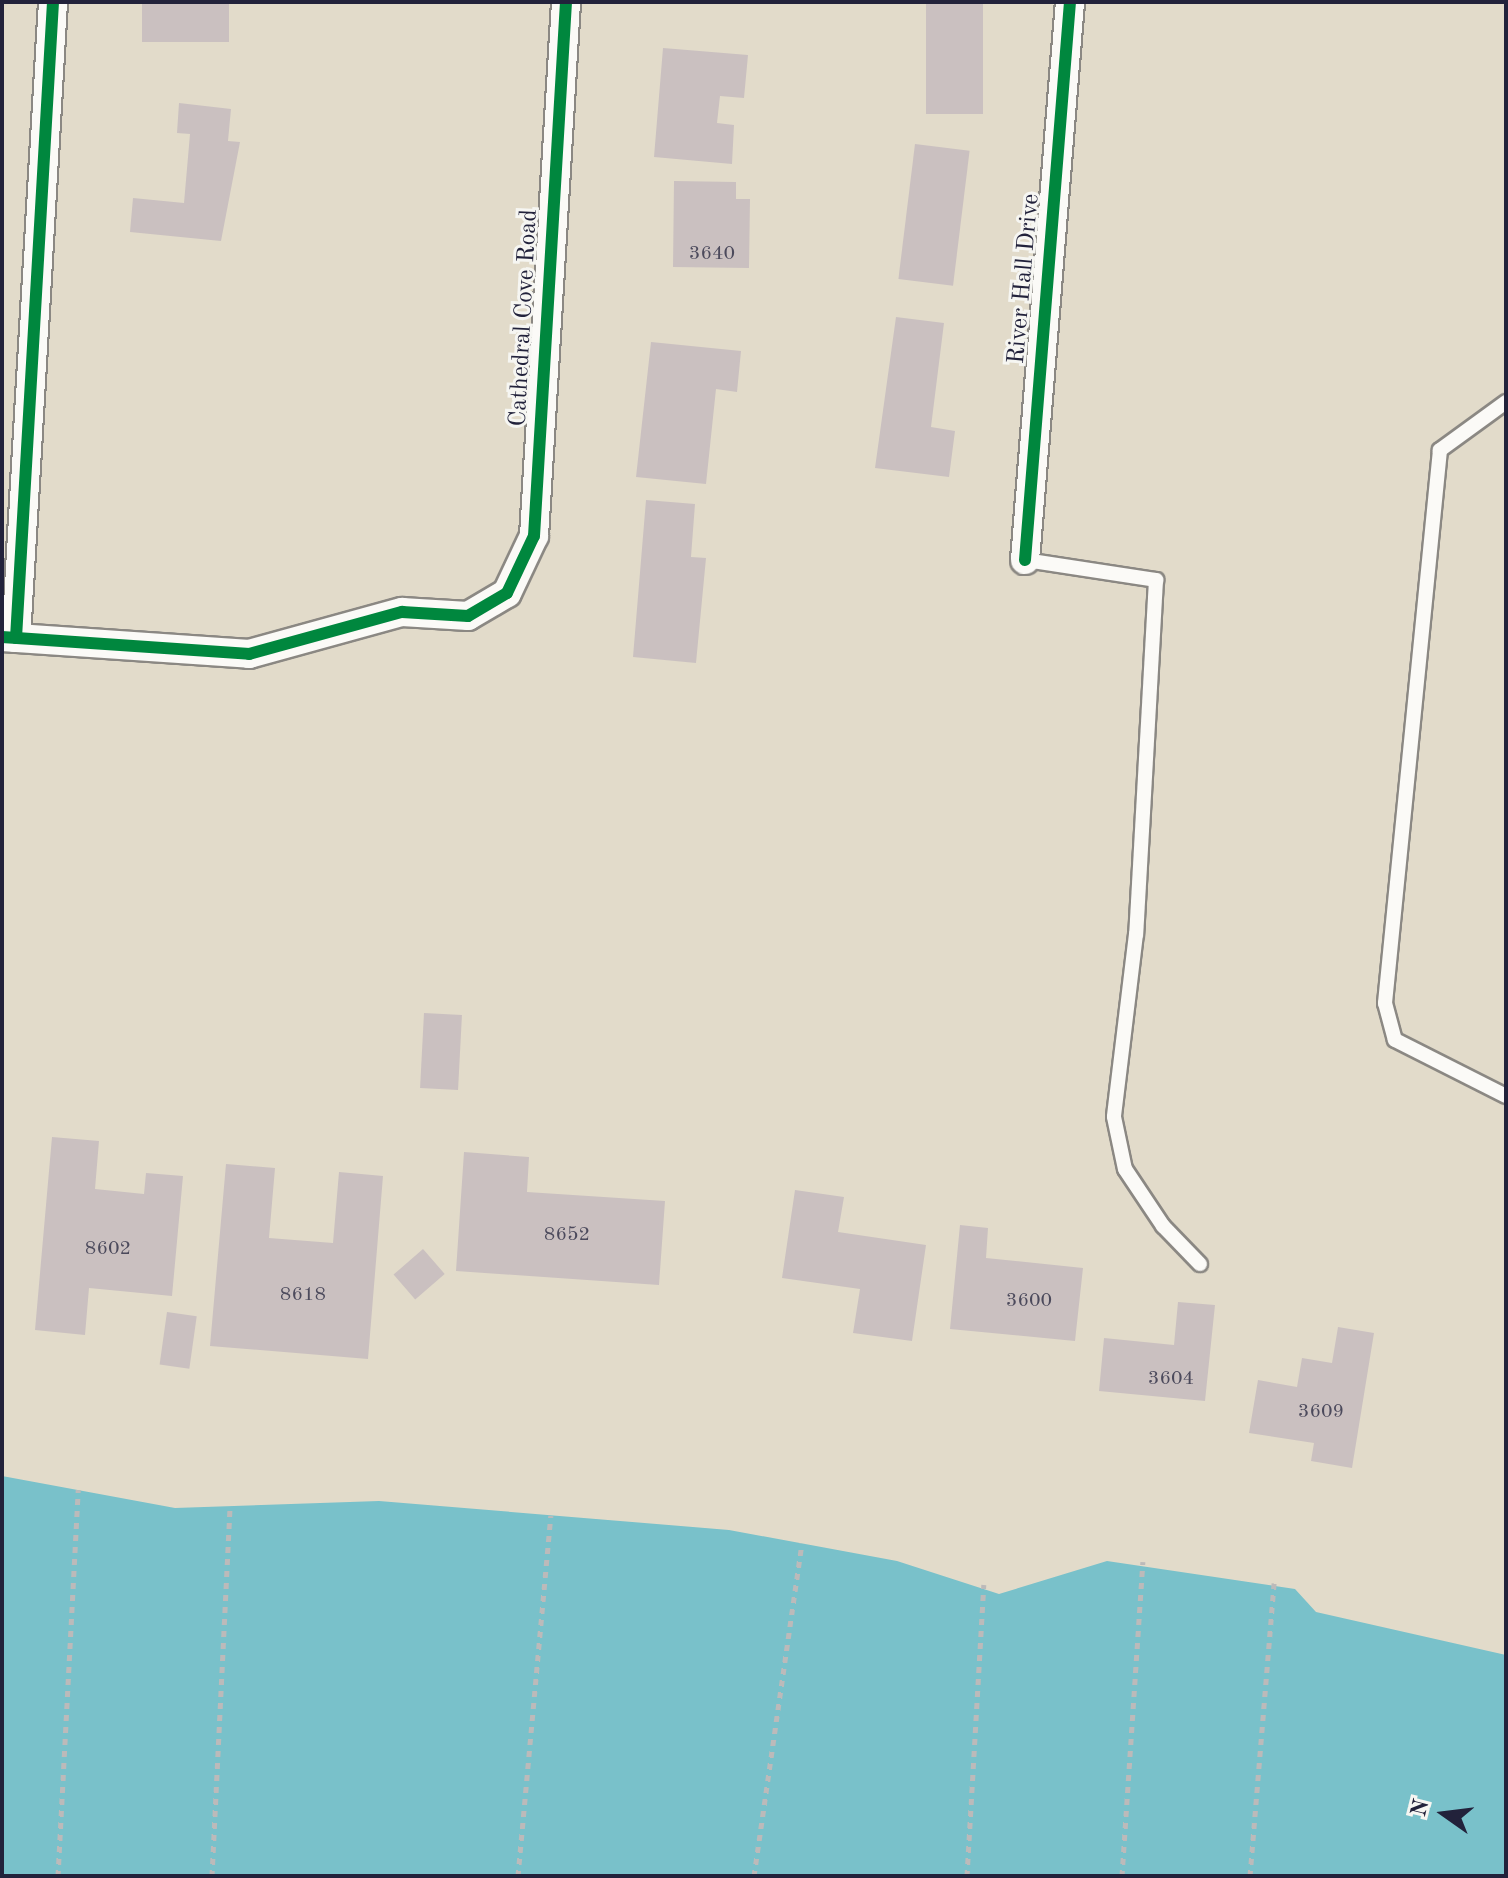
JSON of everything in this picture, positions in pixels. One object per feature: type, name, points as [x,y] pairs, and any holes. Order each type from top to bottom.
[{"type":"street","points":[[9,637],[53,2]]},
{"type":"street","name":"Cathedral Cove Road","points":[[9,637],[249,654],[402,612],[476,613],[507,593],[534,536],[566,2]]},
{"type":"street","name":"River Hall Drive","points":[[1025,560],[1070,2]]},
{"type":"lane","points":[[1506,402],[1440,450],[1385,1003],[1395,1040],[1506,1096]]},
{"type":"lane","points":[[1025,560],[1156,580],[1134,963],[1114,1117],[1125,1169],[1163,1226],[1200,1264]]},
{"type":"path","points":[[58,1876],[78,1490]]},
{"type":"path","points":[[212,1876],[230,1509]]},
{"type":"path","points":[[518,1876],[551,1516]]},
{"type":"path","points":[[754,1876],[802,1543]]},
{"type":"path","points":[[1122,1876],[1143,1562]]},
{"type":"path","points":[[1250,1876],[1274,1583]]},
{"type":"path","points":[[967,1876],[984,1584]]},
{"type":"water","points":[[2,1476],[175,1508],[379,1501],[729,1530],[897,1561],[999,1594],[1107,1561],[1295,1589],[1316,1612],[1506,1655],[1506,1876],[2,1876]]},
{"type":"building","points":[[142,2],[229,2],[229,42],[142,42]]},
{"type":"building","points":[[926,2],[983,2],[983,114],[926,114]]},
{"type":"building","points":[[663,48],[748,55],[744,98],[720,96],[717,123],[734,125],[732,164],[654,157]]},
{"type":"building","points":[[179,103],[231,109],[228,141],[240,142],[221,241],[130,232],[133,198],[184,203],[190,134],[177,133]]},
{"type":"building","points":[[915,144],[970,151],[953,286],[898,279]]},
{"type":"building","points":[[674,181],[736,182],[736,199],[750,199],[749,268],[673,267]]},
{"type":"building","points":[[896,317],[944,323],[931,427],[955,431],[949,477],[875,468]]},
{"type":"building","points":[[651,342],[741,351],[737,392],[716,389],[706,484],[636,477]]},
{"type":"building","points":[[646,500],[695,504],[691,557],[706,558],[696,663],[633,657]]},
{"type":"building","points":[[424,1013],[462,1015],[458,1090],[420,1088]]},
{"type":"building","points":[[52,1137],[99,1141],[95,1189],[144,1194],[146,1173],[183,1176],[172,1296],[89,1288],[85,1335],[35,1330]]},
{"type":"building","points":[[464,1152],[529,1157],[527,1192],[665,1201],[659,1285],[456,1271]]},
{"type":"building","points":[[226,1164],[275,1168],[269,1238],[333,1243],[339,1172],[383,1176],[368,1359],[210,1346]]},
{"type":"building","points":[[795,1190],[844,1197],[838,1232],[926,1245],[912,1341],[853,1333],[860,1289],[782,1278]]},
{"type":"building","points":[[960,1225],[988,1228],[986,1258],[1083,1268],[1075,1341],[950,1329]]},
{"type":"building","points":[[423,1249],[445,1274],[415,1299],[394,1275]]},
{"type":"building","points":[[1178,1302],[1215,1305],[1205,1401],[1099,1391],[1104,1338],[1174,1345]]},
{"type":"building","points":[[167,1312],[197,1316],[189,1369],[160,1364]]},
{"type":"building","points":[[1338,1327],[1374,1333],[1352,1468],[1311,1461],[1314,1443],[1249,1433],[1258,1380],[1297,1387],[1302,1358],[1332,1363]]},
{"type":"cycle path","points":[[16,638],[53,2]]},
{"type":"cycle path","points":[[2,637],[249,654],[402,612],[468,616],[507,593],[534,536],[566,2]]},
{"type":"cycle path","points":[[1025,560],[1070,2]]}]
